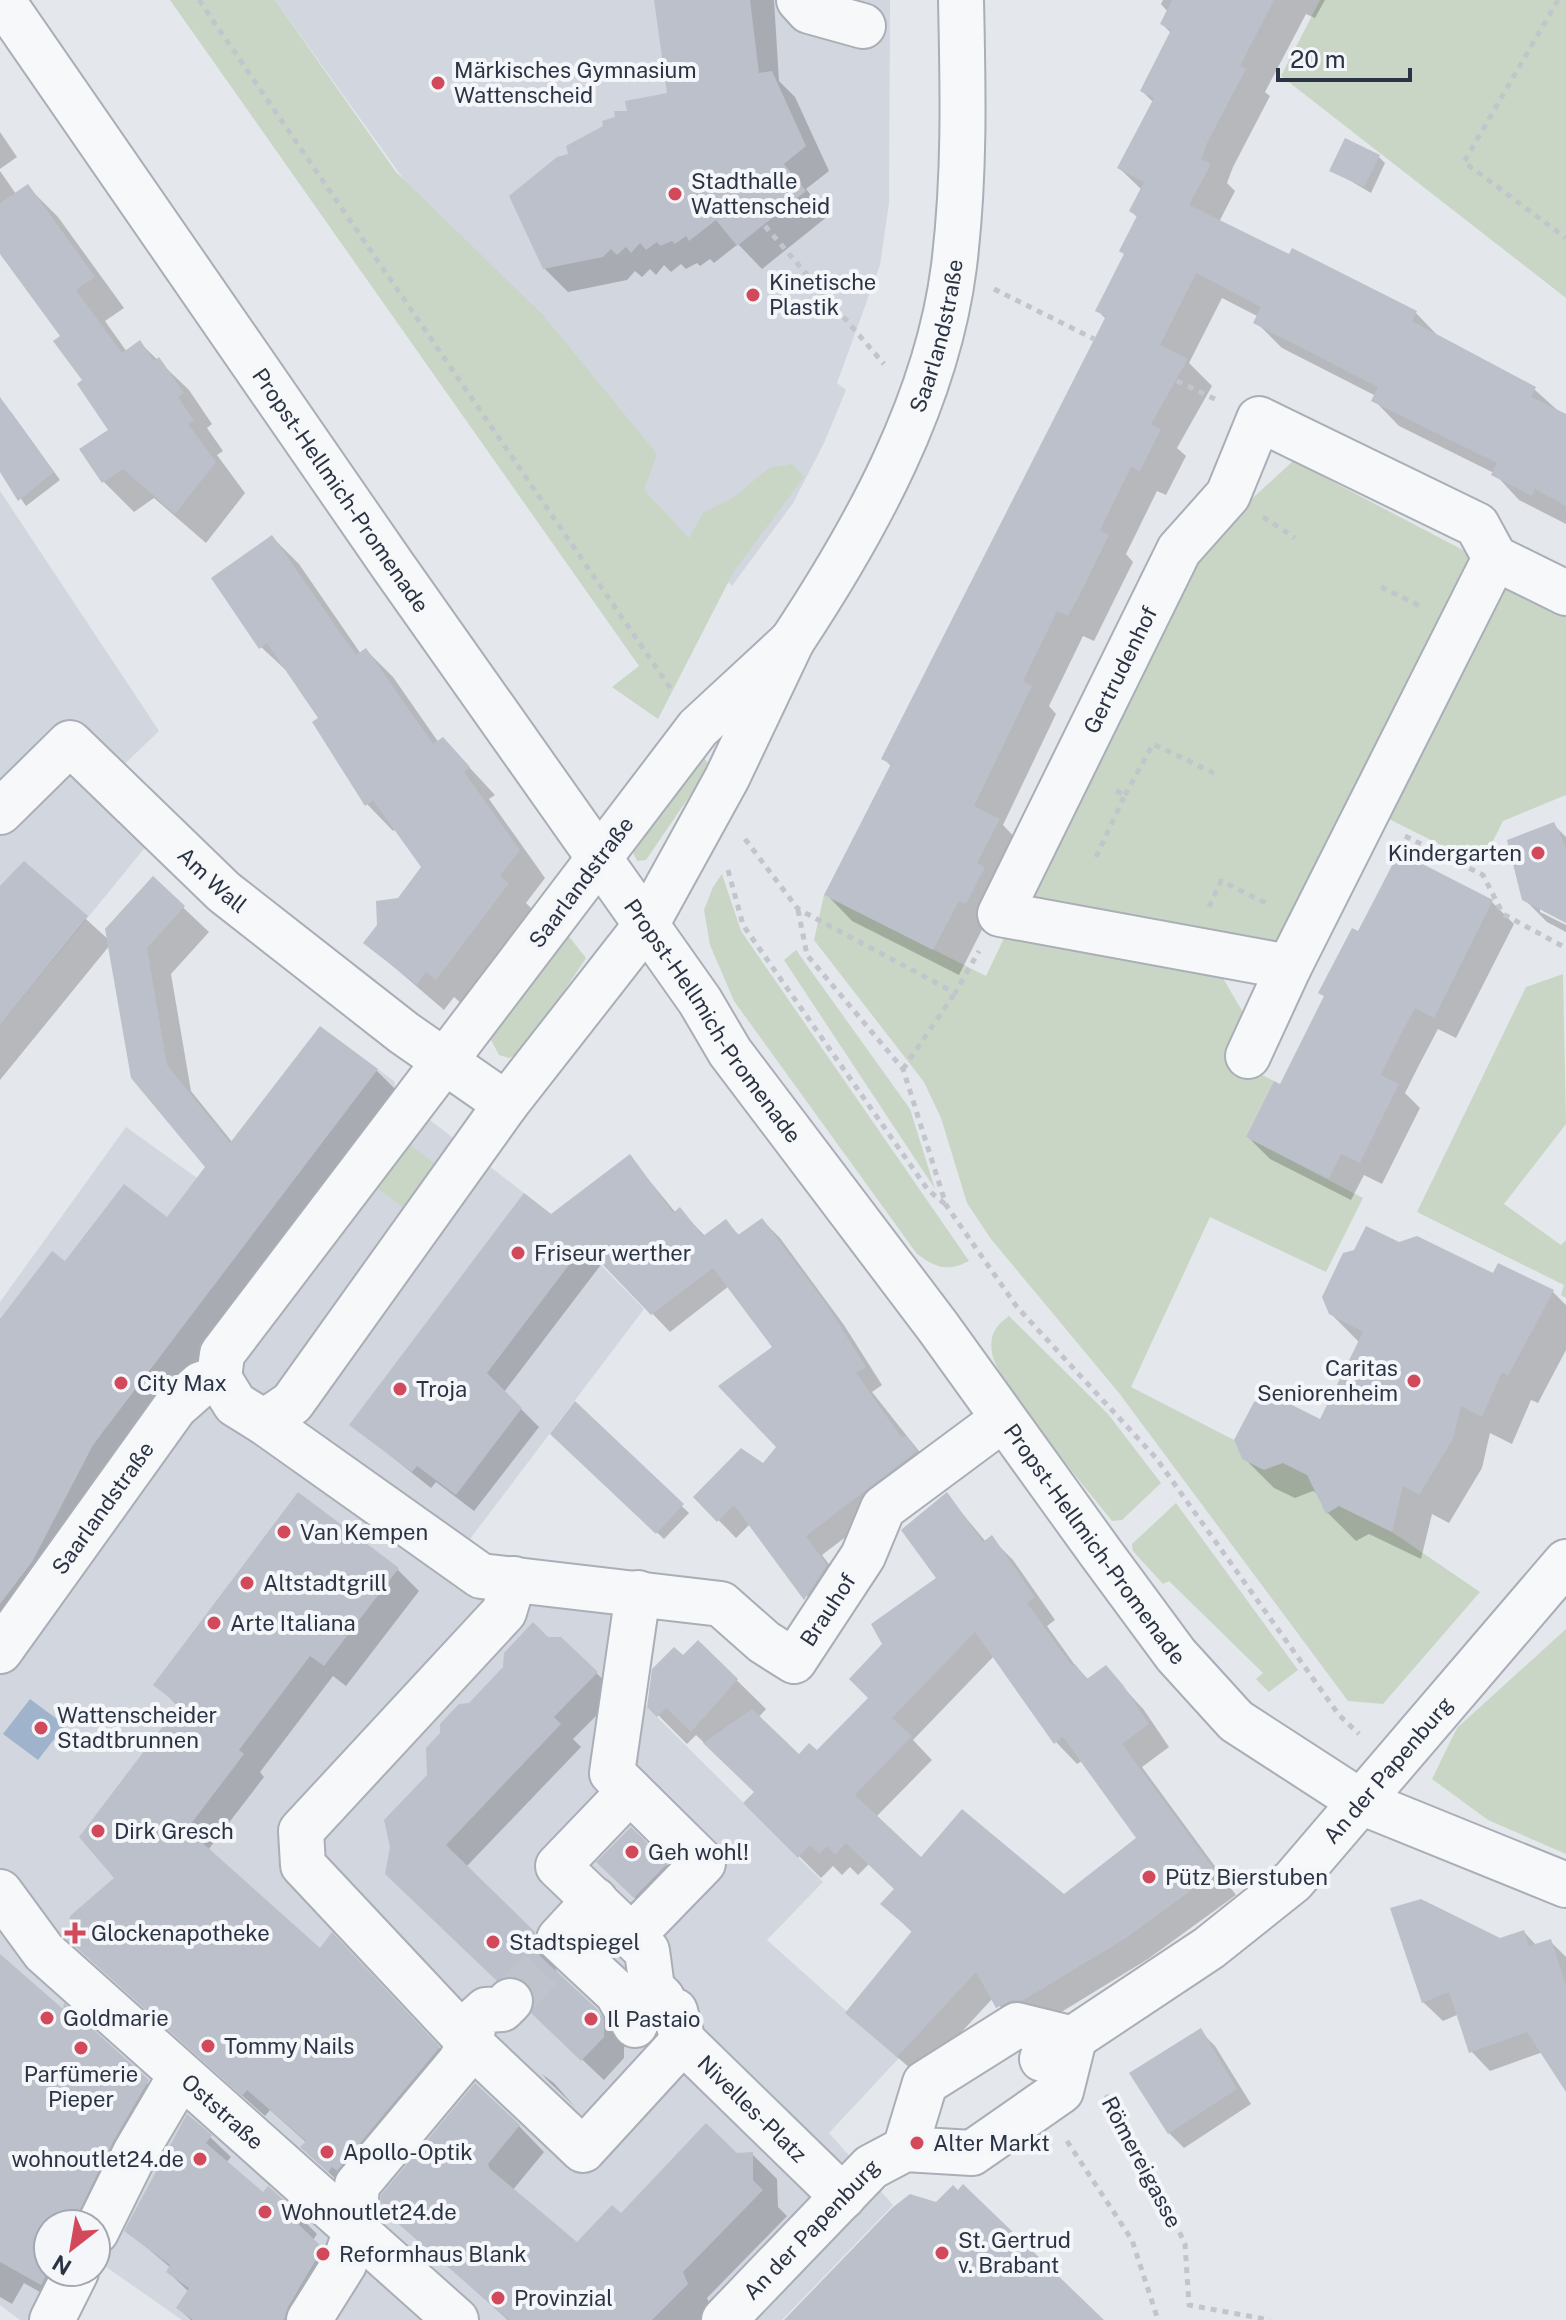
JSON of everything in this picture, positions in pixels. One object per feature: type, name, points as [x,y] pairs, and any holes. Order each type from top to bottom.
[{"type":"street","name":"Propst-Hellmich-Promenade","points":[[2,0],[700,1001],[730,1052],[1176,1655],[1236,1721],[1361,1802],[1566,1885]]},
{"type":"street","points":[[799,0],[809,11],[863,26]]},
{"type":"street","name":"Saarlandstraße","points":[[264,1422],[292,1403],[506,1104],[646,925],[727,778],[792,641],[862,521],[920,404],[954,269],[963,172],[961,0]]},
{"type":"street","name":"Gertrudenhof","points":[[1000,914],[1179,550],[1228,495],[1259,419],[1477,525],[1495,558]]},
{"type":"street","points":[[1248,1056],[1289,967],[1495,558],[1566,593]]},
{"type":"street","name":"Saarlandstraße","points":[[0,1651],[175,1407],[201,1384],[219,1378],[222,1354],[698,728],[792,641]]},
{"type":"street","name":"Am Wall","points":[[0,812],[70,743],[224,892],[445,1062]]},
{"type":"street","points":[[1000,914],[1289,967]]},
{"type":"street","points":[[445,1062],[506,1104]]},
{"type":"street","points":[[219,1378],[235,1404],[264,1422]]},
{"type":"street","name":"Brauhof","points":[[264,1422],[481,1576],[721,1604],[764,1642],[794,1661],[863,1556],[883,1508],[1003,1419]]},
{"type":"street","name":"An der Papenburg","points":[[1058,2049],[1209,1948],[1293,1881],[1566,1562]]},
{"type":"street","points":[[514,1579],[504,1612],[301,1831],[303,1865],[470,2043],[583,2150],[662,2028]]},
{"type":"street","points":[[632,1936],[703,1863],[612,1773],[638,1593]]},
{"type":"street","name":"Nivelles-Platz","points":[[630,1791],[558,1866],[647,1951],[662,2028]]},
{"type":"street","name":"Oststraße","points":[[0,1892],[44,1952],[456,2320]]},
{"type":"street","name":"Nivelles-Platz","points":[[595,1900],[559,1939],[617,1993],[662,2028],[843,2197]]},
{"type":"street","points":[[309,2320],[344,2264],[355,2229],[357,2185],[460,2062],[470,2043],[475,2020],[486,2010],[502,2009],[510,2001]]},
{"type":"street","name":"An der Papenburg","points":[[905,2149],[925,2083],[1017,2025],[1058,2049]]},
{"type":"street","name":"An der Papenburg","points":[[724,2320],[871,2167],[905,2149],[972,2153],[1061,2091],[1058,2049]]},
{"type":"street","points":[[108,2208],[135,2153],[181,2075]]},
{"type":"street","points":[[52,2320],[68,2288]]},
{"type":"path","points":[[199,0],[698,728]]},
{"type":"path","points":[[1558,0],[1464,162],[1566,238]]},
{"type":"path","points":[[765,226],[920,404]]},
{"type":"path","points":[[954,269],[1094,339]]},
{"type":"path","points":[[1125,795],[1153,744],[1220,776]]},
{"type":"path","points":[[1365,815],[1483,875],[1503,914],[1566,948]]},
{"type":"path","points":[[1096,857],[1110,825]]},
{"type":"path","points":[[727,867],[743,925],[928,1190],[946,1205],[1017,1307],[1156,1458],[1339,1715],[1390,1765]]},
{"type":"path","points":[[1207,911],[1221,881],[1310,925]]},
{"type":"path","points":[[946,1205],[903,1069],[807,955],[798,909],[955,993]]},
{"type":"path","points":[[903,1069],[955,993],[1000,914]]},
{"type":"path","name":"Römereigasse","points":[[1058,2049],[1150,2170],[1185,2244],[1189,2305],[1270,2320]]},
{"type":"path","points":[[1066,2140],[1132,2240],[1158,2320]]},
{"type":"shaded area","points":[[275,0],[890,0],[889,203],[880,265],[837,383],[846,390],[824,443],[793,503],[732,586],[593,443]]},
{"type":"shaded area","points":[[0,491],[159,731],[92,795],[147,845],[0,1025]]},
{"type":"shaded area","points":[[378,1069],[395,1082],[394,1092],[551,1214],[644,1309],[470,1539],[492,1558],[655,1580],[636,1696],[823,1882],[767,1940],[899,2058],[829,2133],[893,2205],[782,2320],[182,2320],[112,2271],[112,2208],[32,2208],[32,2288],[92,2288],[78,2320],[20,2320],[0,2305],[0,1302],[126,1127],[260,1223]]},
{"type":"green space","points":[[170,0],[275,0],[396,172],[543,315],[657,454],[644,490],[689,538],[703,513],[734,497],[769,468],[792,464],[804,477],[734,571],[658,719],[612,687],[639,666]]},
{"type":"green space","points":[[1320,0],[1566,0],[1566,298],[1281,76]]},
{"type":"green space","points":[[1293,461],[1566,604],[1566,795],[1503,821],[1481,865],[1361,805],[1292,945],[1220,973],[1252,1028],[1235,1061],[1274,1081],[1246,1137],[1363,1198],[1326,1272],[1210,1217],[1131,1387],[1234,1440],[1242,1459],[1283,1463],[1323,1483],[1317,1495],[1322,1506],[1331,1510],[1339,1506],[1392,1532],[1480,1592],[1383,1704],[1348,1701],[1119,1393],[991,1239],[967,1203],[941,1118],[924,1082],[814,940],[824,895],[986,976],[1182,563]]},
{"type":"green space","points":[[703,756],[710,766],[646,860],[637,861],[632,850]]},
{"type":"green space","points":[[722,874],[741,931],[969,1261],[955,1267],[942,1267],[917,1254],[734,1001],[710,945],[704,910]]},
{"type":"green space","points":[[567,934],[586,958],[524,1052],[509,1058],[499,1055],[490,1038]]},
{"type":"green space","points":[[796,950],[910,1109],[935,1189],[784,960]]},
{"type":"green space","points":[[1563,974],[1566,1124],[1504,1204],[1561,1245],[1566,1240],[1566,1298],[1561,1295],[1564,1285],[1417,1212],[1526,987]]},
{"type":"green space","points":[[406,1142],[438,1166],[405,1209],[373,1185]]},
{"type":"green space","points":[[1009,1316],[1108,1414],[1161,1483],[1122,1520],[1112,1521],[1025,1411],[997,1367],[991,1347],[992,1336]]},
{"type":"green space","points":[[1176,1503],[1298,1670],[1269,1692],[1256,1679],[1263,1673],[1169,1581],[1163,1584],[1133,1551],[1132,1544]]},
{"type":"green space","points":[[1566,1629],[1566,1854],[1488,1820],[1432,1779],[1457,1728]]},
{"type":"water","points":[[30,1699],[65,1725],[38,1760],[3,1734]]},
{"type":"building","points":[[654,0],[750,0],[759,73],[772,71],[806,146],[784,164],[806,191],[737,246],[716,220],[689,241],[686,236],[675,244],[672,241],[660,246],[657,242],[646,250],[640,243],[631,253],[626,247],[617,255],[611,249],[603,257],[543,269],[509,196],[557,157],[568,154],[566,146],[603,126],[602,121],[615,117],[614,111],[627,111],[625,101],[667,93]]},
{"type":"building","points":[[1172,0],[1274,0],[1240,66],[1246,69],[1208,141],[1201,159],[1211,164],[1189,205],[1289,254],[1292,248],[1417,311],[1412,321],[1536,387],[1531,397],[1566,414],[1566,506],[1535,489],[1532,496],[1491,475],[1497,463],[1371,401],[1378,387],[1253,323],[1261,307],[1196,273],[1160,345],[1188,359],[1151,424],[1161,429],[1140,471],[1131,467],[1100,530],[1109,535],[1068,616],[1057,611],[1023,681],[1032,686],[974,806],[1000,819],[977,863],[985,867],[966,904],[959,901],[933,950],[824,895],[891,764],[881,759],[1106,316],[1095,311],[1124,254],[1119,251],[1137,216],[1129,211],[1144,182],[1117,168],[1154,98],[1140,91],[1171,30],[1160,24]]},
{"type":"building","points":[[1345,138],[1380,155],[1364,187],[1329,171]]},
{"type":"building","points":[[28,184],[95,277],[76,290],[122,353],[140,340],[154,361],[159,357],[184,393],[178,397],[194,420],[188,424],[216,462],[175,514],[123,469],[102,483],[79,449],[108,430],[77,384],[82,380],[53,341],[60,336],[0,254],[0,203]]},
{"type":"building","points":[[0,397],[54,472],[18,501],[0,472]]},
{"type":"building","points":[[272,535],[356,655],[366,648],[433,744],[443,737],[470,767],[464,772],[520,850],[500,876],[509,883],[436,980],[426,972],[417,985],[363,943],[377,925],[376,901],[398,898],[421,867],[373,800],[365,806],[312,722],[318,718],[267,643],[259,649],[211,578]]},
{"type":"building","name":"Kindergarten","points":[[1554,822],[1566,847],[1566,923],[1522,900],[1507,840]]},
{"type":"building","points":[[1399,852],[1493,900],[1434,1018],[1415,1008],[1396,1044],[1381,1075],[1399,1084],[1360,1163],[1341,1154],[1329,1179],[1246,1137],[1274,1081],[1280,1084],[1324,996],[1318,993],[1352,928],[1358,931]]},
{"type":"building","points":[[24,861],[88,916],[0,1025],[0,886]]},
{"type":"building","points":[[153,876],[185,906],[147,948],[167,1065],[230,1143],[320,1026],[378,1069],[93,1445],[32,1562],[0,1604],[0,1319],[52,1251],[65,1261],[124,1184],[167,1217],[205,1167],[131,1078],[105,929]]},
{"type":"building","points":[[630,1154],[673,1213],[680,1207],[703,1236],[726,1219],[738,1235],[762,1218],[827,1305],[866,1367],[856,1373],[902,1438],[906,1435],[917,1451],[806,1536],[827,1565],[804,1600],[734,1505],[717,1522],[693,1497],[741,1448],[763,1463],[776,1447],[718,1386],[772,1347],[713,1268],[651,1315],[584,1245],[487,1373],[522,1408],[456,1495],[417,1466],[412,1472],[349,1425],[524,1193],[551,1214]]},
{"type":"building","name":"Caritas Seniorenheim","points":[[1366,1226],[1399,1242],[1417,1236],[1493,1273],[1498,1263],[1554,1290],[1508,1376],[1502,1372],[1482,1417],[1461,1406],[1453,1439],[1419,1495],[1403,1486],[1392,1532],[1339,1506],[1326,1514],[1307,1475],[1283,1463],[1264,1470],[1242,1459],[1234,1440],[1254,1402],[1272,1395],[1320,1419],[1363,1332],[1329,1314],[1322,1297],[1343,1253],[1354,1250]]},
{"type":"building","points":[[575,1401],[684,1504],[656,1534],[550,1434]]},
{"type":"building","points":[[298,1492],[399,1568],[324,1666],[310,1656],[239,1750],[244,1754],[187,1829],[320,1948],[332,1932],[440,2047],[337,2171],[332,2167],[328,2172],[300,2147],[306,2141],[247,2090],[242,2096],[68,1940],[70,1916],[114,1878],[79,1837],[179,1705],[153,1685]]},
{"type":"building","points":[[947,1492],[983,1542],[992,1535],[1035,1597],[1027,1603],[1072,1666],[1075,1664],[1087,1679],[1106,1665],[1149,1724],[1122,1744],[1216,1872],[1126,1938],[1022,2001],[1012,2000],[996,2008],[976,1972],[897,2057],[845,2013],[912,1931],[880,1904],[894,1889],[846,1843],[835,1855],[827,1846],[819,1854],[810,1845],[798,1858],[743,1803],[754,1792],[703,1743],[752,1709],[799,1754],[809,1743],[817,1750],[868,1698],[849,1679],[882,1644],[871,1624],[936,1578],[901,1530]],"holes":[[[975,1632],[1054,1744],[1063,1737],[1136,1838],[1064,1894],[962,1809],[921,1857],[855,1795],[912,1736],[892,1718]]]},
{"type":"building","points":[[533,1622],[548,1637],[561,1637],[598,1672],[554,1717],[561,1724],[446,1845],[535,1932],[535,1946],[541,1957],[597,2009],[604,2020],[604,2037],[581,2061],[531,2013],[534,1995],[527,1983],[516,1977],[497,1981],[385,1874],[390,1847],[384,1820],[427,1775],[426,1748],[440,1733],[440,1724],[459,1704],[469,1703],[503,1667],[504,1653]]},
{"type":"building","points":[[698,1640],[738,1679],[691,1732],[666,1708],[657,1717],[647,1707],[652,1669],[674,1647],[683,1655]]},
{"type":"building","name":"Geh wohl!","points":[[631,1827],[668,1863],[634,1898],[596,1862]]},
{"type":"building","points":[[1421,1899],[1500,1938],[1524,1930],[1529,1946],[1551,1939],[1566,1985],[1566,2092],[1527,2032],[1469,2053],[1449,1992],[1422,2003],[1390,1908]]},
{"type":"building","points":[[0,1954],[63,2009],[64,2003],[149,2080],[113,2142],[81,2208],[32,2208],[32,2280],[0,2262]]},
{"type":"building","points":[[1201,2028],[1237,2089],[1168,2134],[1129,2073]]},
{"type":"building","points":[[475,2083],[520,2125],[488,2164],[490,2169],[577,2242],[612,2205],[621,2213],[706,2123],[737,2153],[753,2152],[753,2180],[763,2190],[683,2272],[688,2284],[652,2320],[509,2320],[380,2208],[381,2195]]},
{"type":"building","points":[[187,2114],[212,2135],[206,2143],[263,2192],[268,2186],[298,2213],[293,2219],[323,2248],[288,2307],[284,2320],[193,2320],[176,2308],[189,2288],[166,2272],[170,2265],[124,2231]]},
{"type":"building","name":"St. Gertrud v. Brabant","points":[[963,2184],[1104,2320],[784,2320],[892,2208],[910,2194],[936,2202],[953,2185],[958,2190]]},
{"type":"tunnel","points":[[510,2001],[564,1944]]},
{"type":"place","name":"Märkisches Gymnasium Wattenscheid","points":[[438,83]]},
{"type":"place","name":"Stadthalle Wattenscheid","points":[[675,194]]},
{"type":"place","name":"Kinetische Plastik","points":[[753,295]]},
{"type":"place","name":"Kindergarten","points":[[1538,853]]},
{"type":"place","name":"Friseur werther","points":[[518,1253]]},
{"type":"place","name":"Caritas Seniorenheim","points":[[1414,1381]]},
{"type":"place","name":"City Max","points":[[121,1383]]},
{"type":"place","name":"Troja","points":[[400,1389]]},
{"type":"place","name":"Van Kempen","points":[[284,1532]]},
{"type":"place","name":"Altstadtgrill","points":[[247,1583]]},
{"type":"place","name":"Arte Italiana","points":[[214,1623]]},
{"type":"place","name":"Wattenscheider Stadtbrunnen","points":[[41,1728]]},
{"type":"place","name":"Dirk Gresch","points":[[98,1831]]},
{"type":"place","name":"Geh wohl!","points":[[632,1852]]},
{"type":"place","name":"Pütz Bierstuben","points":[[1149,1877]]},
{"type":"place","name":"Glockenapotheke","points":[[75,1933]]},
{"type":"place","name":"Stadtspiegel","points":[[493,1942]]},
{"type":"place","name":"Goldmarie","points":[[47,2018]]},
{"type":"place","name":"Il Pastaio","points":[[591,2019]]},
{"type":"place","name":"Tommy Nails","points":[[208,2046]]},
{"type":"place","name":"Parfümerie Pieper","points":[[81,2048]]},
{"type":"place","name":"Alter Markt","points":[[917,2143]]},
{"type":"place","name":"Apollo-Optik","points":[[327,2152]]},
{"type":"place","name":"wohnoutlet24.de","points":[[200,2159]]},
{"type":"place","name":"Wohnoutlet24.de","points":[[265,2212]]},
{"type":"place","name":"St. Gertrud v. Brabant","points":[[942,2253]]},
{"type":"place","name":"Reformhaus Blank","points":[[323,2254]]},
{"type":"place","name":"Provinzial","points":[[498,2298]]}]
